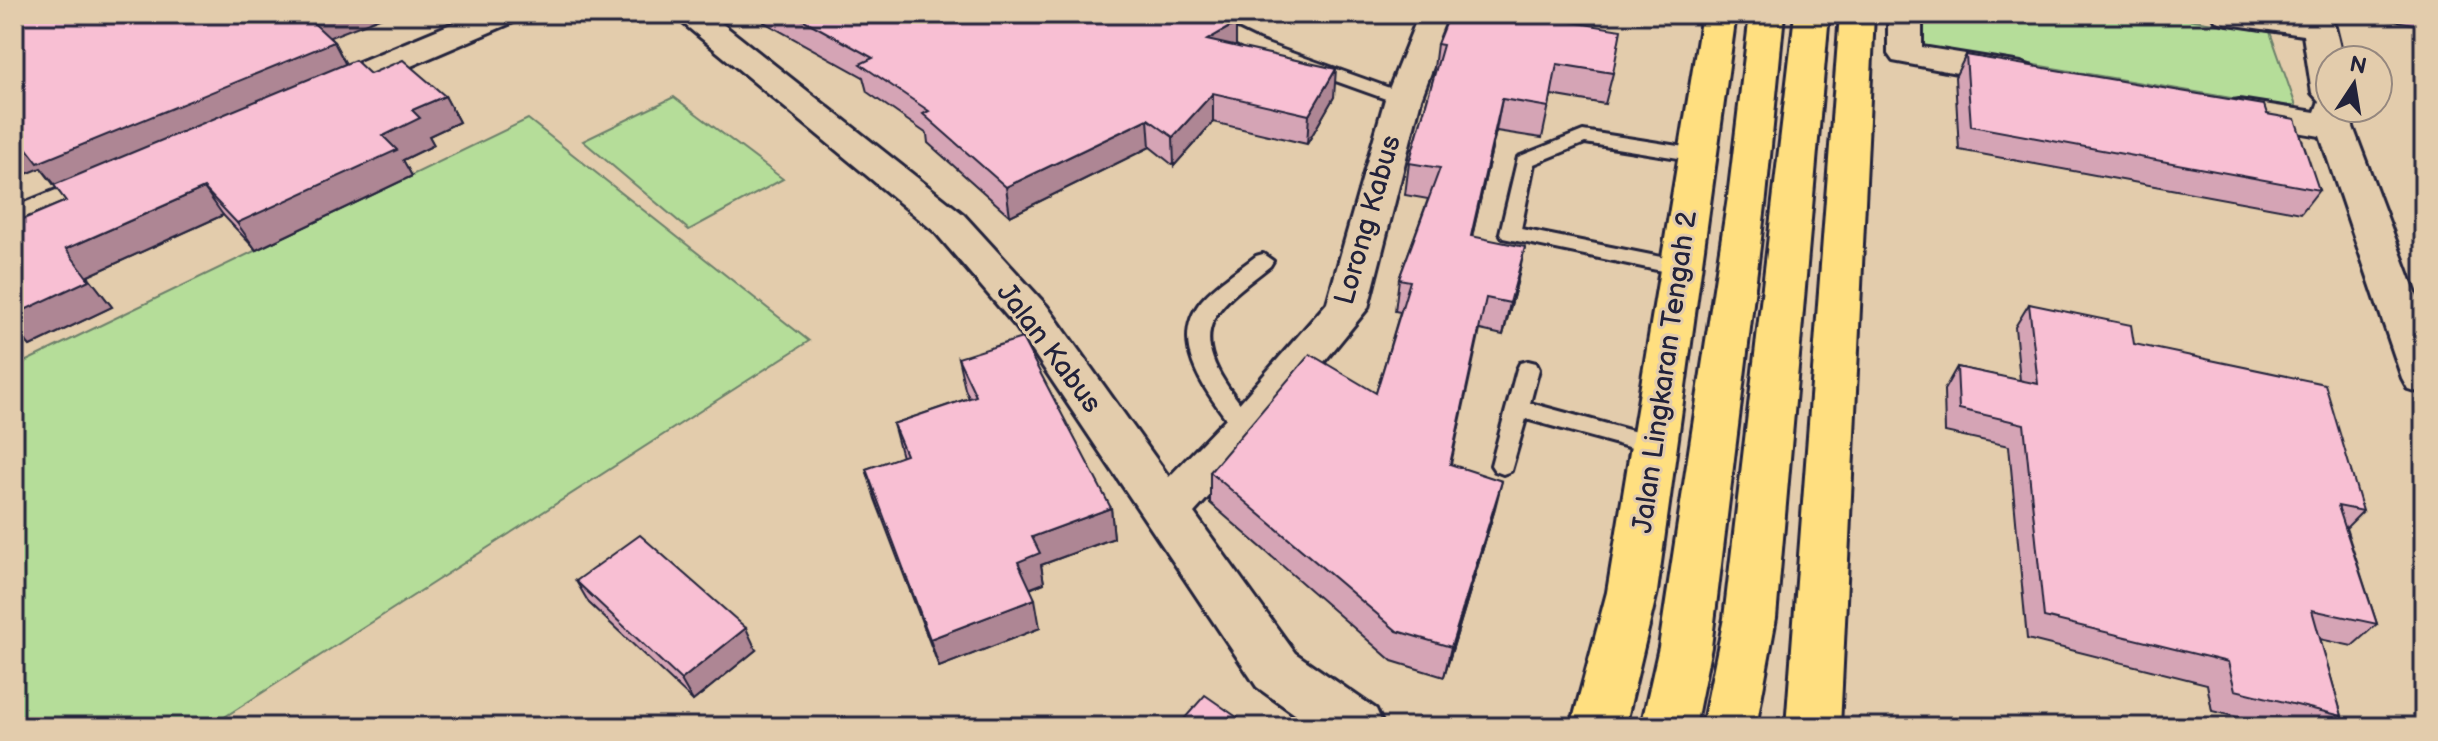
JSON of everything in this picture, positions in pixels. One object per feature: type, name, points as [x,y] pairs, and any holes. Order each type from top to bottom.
[{"type":"highway","name":"Jalan Lingkaran Tengah 2","points":[[1598,727],[1632,592],[1719,14]]},
{"type":"highway","points":[[1668,727],[1685,647],[1747,197],[1767,14]]},
{"type":"highway","points":[[1729,727],[1750,618],[1812,14]]},
{"type":"highway","points":[[1813,727],[1857,14]]},
{"type":"street","points":[[284,106],[504,14]]},
{"type":"street","name":"Lorong Kabus","points":[[1166,511],[1245,427],[1347,308],[1403,99],[1436,14]]},
{"type":"street","points":[[1905,14],[1905,54],[2059,80]]},
{"type":"street","points":[[2228,14],[2315,21],[2319,44]]},
{"type":"street","name":"Jalan Kabus","points":[[717,20],[949,223],[1032,317],[1276,670],[1357,727]]},
{"type":"street","points":[[2212,107],[2314,109]]},
{"type":"street","points":[[2337,124],[2424,378]]},
{"type":"street","points":[[14,222],[154,161]]},
{"type":"lane","points":[[1189,14],[1252,45],[1403,99]]},
{"type":"lane","points":[[1681,268],[1510,233],[1525,161],[1583,137],[1697,155]]},
{"type":"lane","points":[[1245,427],[1205,370],[1198,333],[1208,308],[1263,261]]},
{"type":"lane","points":[[1503,465],[1528,369]]},
{"type":"lane","points":[[1516,408],[1654,445]]},
{"type":"green space","points":[[1921,14],[2156,14],[2270,32],[2297,109],[1922,46]]},
{"type":"green space","points":[[674,97],[783,179],[689,230],[583,141]]},
{"type":"green space","points":[[528,119],[809,341],[209,727],[14,727],[14,367]]},
{"type":"building","points":[[14,14],[319,14],[308,18],[334,42],[38,163],[24,145],[14,148]]},
{"type":"building","points":[[793,14],[1221,14],[1236,23],[1207,40],[1336,69],[1309,115],[1213,93],[1173,137],[1148,119],[1006,187],[923,114],[929,111],[860,64],[873,58]]},
{"type":"building","points":[[1449,14],[1566,14],[1565,21],[1621,30],[1613,73],[1557,64],[1549,107],[1502,99],[1471,236],[1525,247],[1510,303],[1486,298],[1450,464],[1502,481],[1451,647],[1397,631],[1210,472],[1310,354],[1376,393],[1410,281],[1399,279],[1440,168],[1409,163],[1443,45],[1437,44]]},
{"type":"building","points":[[1966,55],[2264,105],[2267,114],[2295,119],[2319,190],[1971,126]]},
{"type":"building","points":[[355,60],[370,74],[403,60],[445,96],[412,110],[420,118],[383,136],[397,150],[237,223],[204,188],[66,249],[89,280],[14,315],[14,223],[66,201],[54,185]]},
{"type":"building","points":[[2029,304],[2131,325],[2134,344],[2325,384],[2363,511],[2338,506],[2377,624],[2312,610],[2342,716],[2235,690],[2228,662],[2044,617],[2024,424],[1959,409],[1957,367],[2038,384]]},
{"type":"building","points":[[1022,338],[1111,508],[1032,537],[1040,553],[1018,562],[1035,599],[930,639],[866,469],[906,455],[893,424],[976,396],[958,358]]},
{"type":"building","points":[[640,535],[746,628],[681,680],[576,581]]},
{"type":"building","points":[[1205,695],[1251,727],[1177,727]]}]
